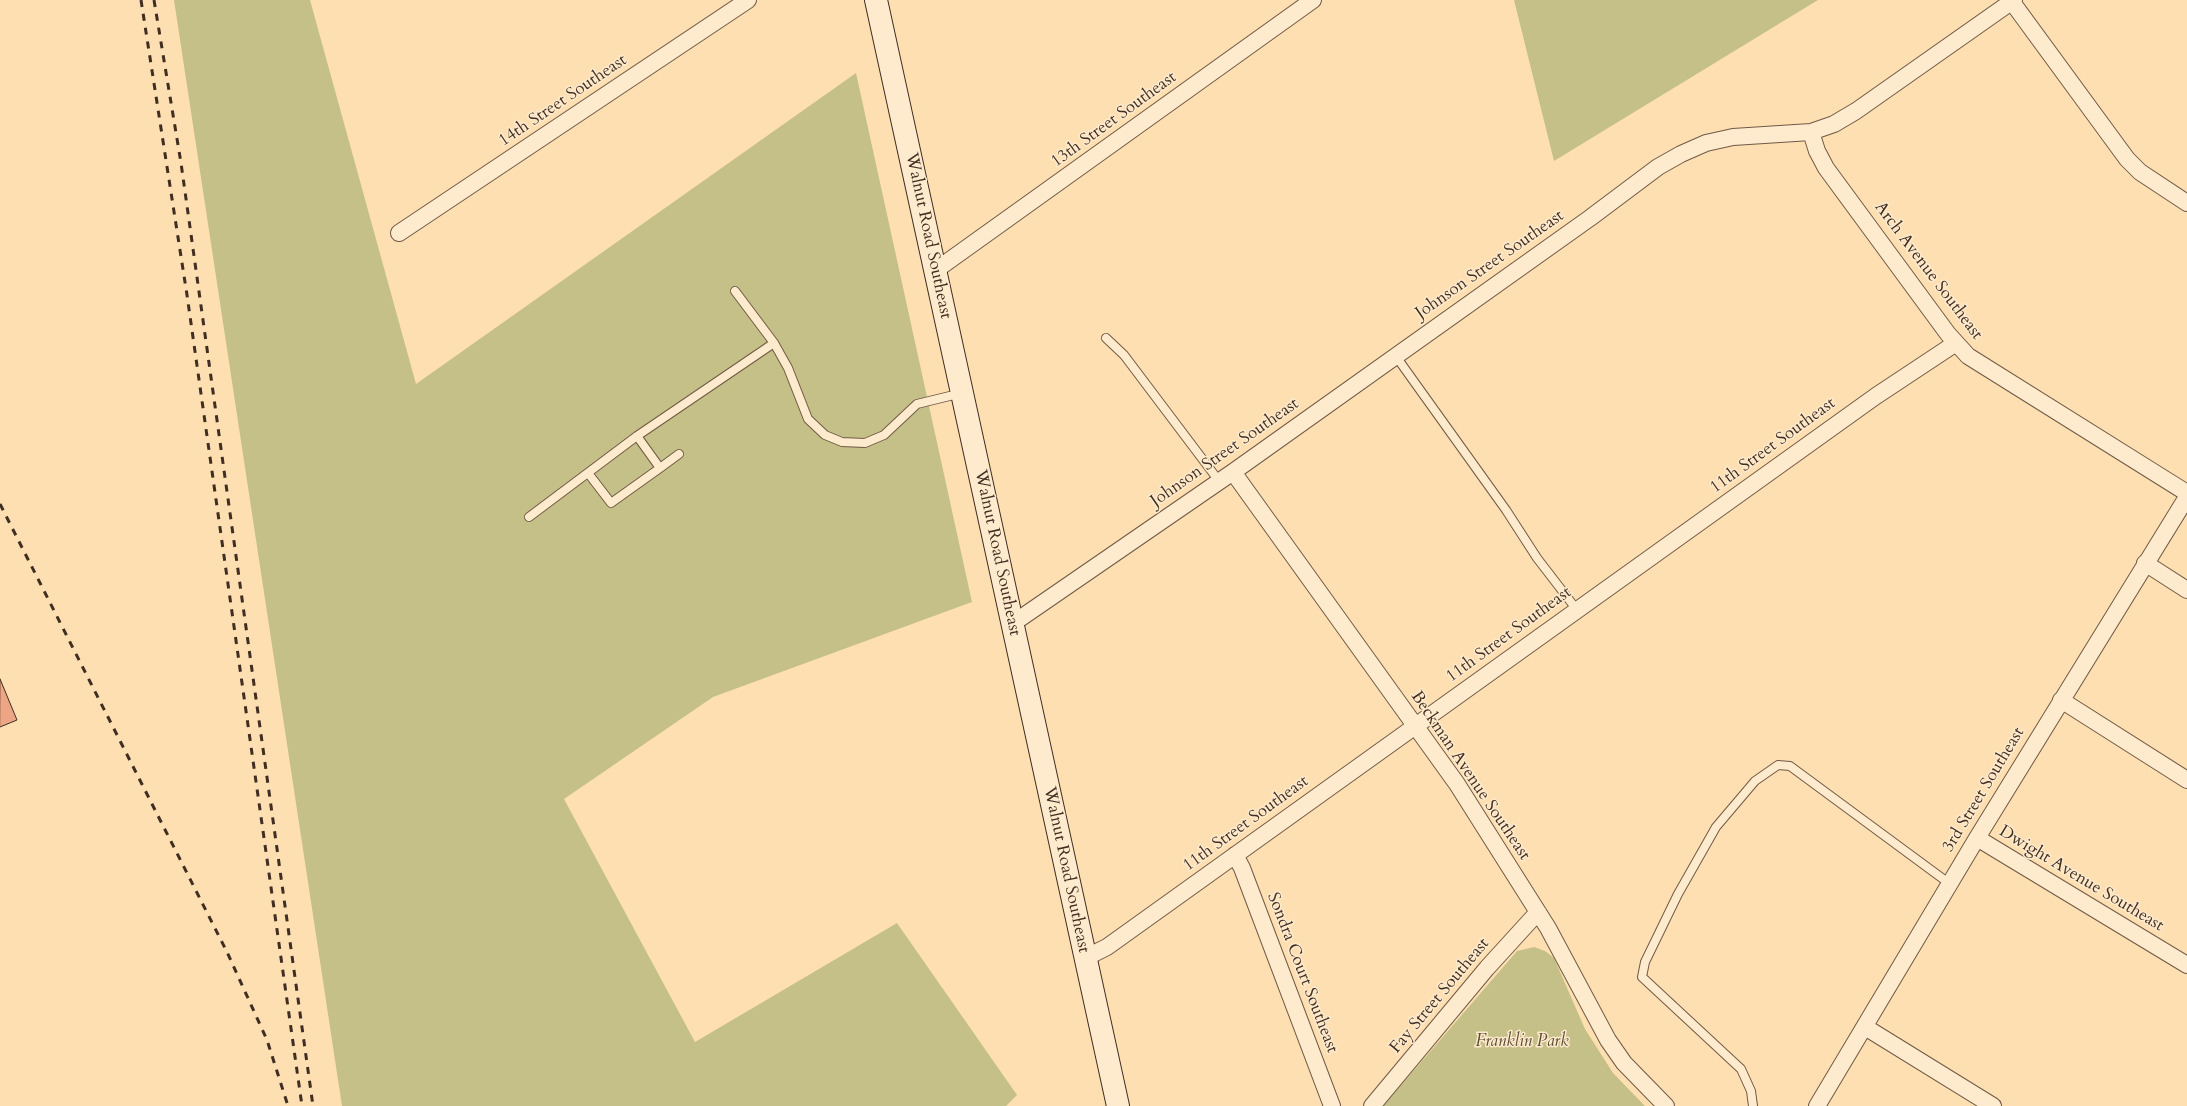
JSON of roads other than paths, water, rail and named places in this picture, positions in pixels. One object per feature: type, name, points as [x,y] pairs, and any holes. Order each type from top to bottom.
[{"type":"main road","name":"Walnut Road Southeast","points":[[876,0],[1118,1106]]},
{"type":"street","name":"14th Street Southeast","points":[[399,233],[748,0]]},
{"type":"street","name":"13th Street Southeast","points":[[936,270],[1313,0]]},
{"type":"street","name":"Johnson Street Southeast","points":[[1012,624],[1232,472],[1590,218],[1658,167],[1681,154],[1706,143],[1733,137],[1812,132],[1834,124],[1856,111],[2013,1]]},
{"type":"street","points":[[2013,1],[2127,159],[2140,172],[2187,203]]},
{"type":"street","name":"Arch Avenue Southeast","points":[[1812,132],[1817,151],[1826,168],[1956,343],[1968,356],[2187,493]]},
{"type":"street","name":"11th Street Southeast","points":[[1086,958],[1107,947],[1876,396],[1956,343]]},
{"type":"street","name":"Beckman Avenue Southeast","points":[[1232,472],[1457,784],[1538,912],[1569,965],[1608,1040],[1628,1068],[1666,1106]]},
{"type":"street","name":"3rd Street Southeast","points":[[1817,1106],[1977,838],[2187,497]]},
{"type":"street","points":[[2145,563],[2187,590]]},
{"type":"street","points":[[2061,700],[2187,780]]},
{"type":"street","name":"Dwight Avenue Southeast","points":[[1977,838],[2187,965]]},
{"type":"street","name":"Sondra Court Southeast","points":[[1235,855],[1242,868],[1332,1106]]},
{"type":"street","name":"Fay Street Southeast","points":[[1372,1106],[1488,968],[1538,912]]},
{"type":"street","points":[[1865,1027],[1993,1106]]},
{"type":"lane","points":[[735,291],[774,343],[788,368],[808,419],[825,436],[842,442],[865,443],[884,435],[917,404],[963,393]]},
{"type":"lane","points":[[1106,338],[1124,355],[1219,481]]},
{"type":"lane","points":[[529,517],[637,436],[774,343]]},
{"type":"lane","points":[[1395,355],[1506,510],[1537,558],[1577,610]]},
{"type":"lane","points":[[637,436],[660,468]]},
{"type":"lane","points":[[588,473],[610,503],[679,454]]},
{"type":"lane","points":[[1754,1106],[1751,1091],[1741,1069],[1642,977],[1645,962],[1678,894],[1716,827],[1755,781],[1778,765],[1790,766],[1886,839],[1950,884]]},
{"type":"railway","points":[[141,0],[187,295],[302,1106]]},
{"type":"railway","points":[[154,0],[181,163],[313,1106]]},
{"type":"railway","points":[[0,504],[227,952],[267,1040],[288,1106]]},
{"type":"park label","name":"Franklin Park","points":[[1522,1042]]}]
